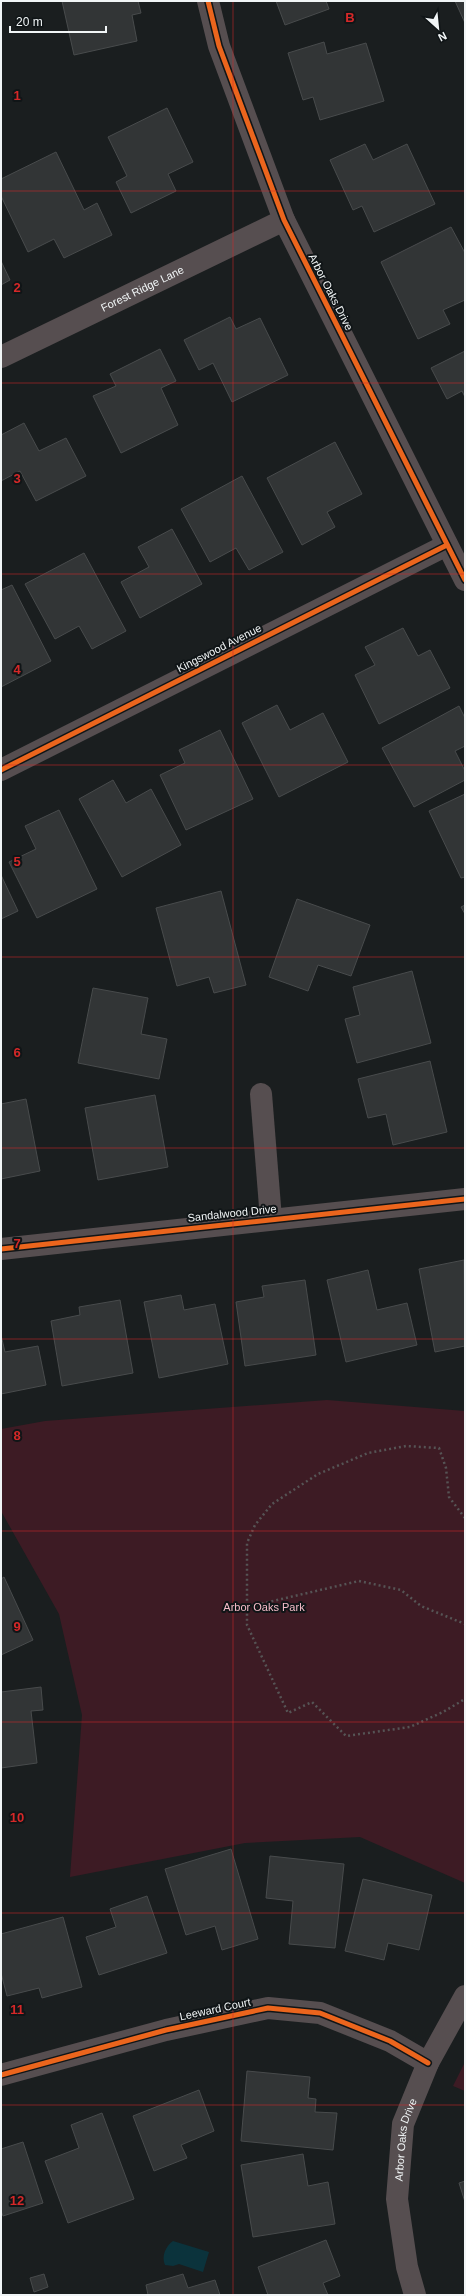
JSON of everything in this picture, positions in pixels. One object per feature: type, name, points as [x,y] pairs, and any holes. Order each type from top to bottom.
[{"type":"street","name":"Arbor Oaks Drive","points":[[208,1],[219,46],[284,220],[465,580]]},
{"type":"street","name":"Forest Ridge Lane","points":[[1,357],[284,220]]},
{"type":"street","name":"Kingswood Avenue","points":[[1,770],[447,545]]},
{"type":"street","points":[[261,1094],[271,1218]]},
{"type":"street","name":"Sandalwood Drive","points":[[1,1248],[271,1218],[465,1199]]},
{"type":"street","name":"Arbor Oaks Drive","points":[[415,2295],[407,2267],[397,2200],[403,2124],[428,2063],[465,1996]]},
{"type":"street","name":"Leeward Court","points":[[1,2075],[166,2030],[268,2008],[320,2013],[390,2041],[428,2063]]},
{"type":"path","points":[[465,1518],[449,1497],[446,1468],[439,1448],[406,1446],[368,1453],[318,1474],[272,1504],[255,1525],[247,1543],[247,1625],[288,1713],[312,1702],[346,1736],[410,1727],[443,1712],[465,1699]]},
{"type":"path","points":[[247,1607],[358,1581],[401,1590],[421,1606],[465,1624]]},
{"type":"green space","name":"Arbor Oaks Park","points":[[327,1400],[465,1411],[465,1883],[360,1837],[245,1843],[70,1877],[82,1715],[59,1614],[1,1511],[1,1429],[45,1421]]},
{"type":"green space","points":[[465,2062],[465,2091],[453,2086]]},
{"type":"water","points":[[173,2241],[209,2252],[203,2272],[179,2264],[173,2266],[165,2265],[165,2252]]},
{"type":"building","points":[[62,1],[138,1],[141,13],[132,15],[137,41],[74,55]]},
{"type":"building","points":[[276,1],[326,1],[329,9],[285,25]]},
{"type":"building","points":[[455,1],[465,1],[465,23]]},
{"type":"building","points":[[324,42],[327,54],[366,43],[384,101],[320,120],[313,97],[303,100],[288,53]]},
{"type":"building","points":[[167,108],[193,162],[168,174],[176,191],[131,213],[116,182],[127,176],[108,137]]},
{"type":"building","points":[[365,144],[373,160],[407,144],[435,204],[374,232],[362,206],[353,210],[330,160]]},
{"type":"building","points":[[56,152],[84,210],[97,203],[112,235],[64,258],[54,239],[28,252],[1,196],[1,179]]},
{"type":"building","points":[[451,227],[465,253],[465,300],[443,310],[450,324],[418,339],[381,262]]},
{"type":"building","points":[[1,261],[10,280],[1,285]]},
{"type":"building","points":[[230,317],[236,329],[260,318],[288,375],[232,402],[213,363],[199,370],[184,340]]},
{"type":"building","points":[[160,349],[176,381],[161,388],[178,425],[121,453],[93,396],[116,386],[110,374]]},
{"type":"building","points":[[465,351],[465,397],[462,391],[447,399],[431,368]]},
{"type":"building","points":[[24,423],[39,451],[66,438],[86,476],[36,501],[20,471],[1,481],[1,435]]},
{"type":"building","points":[[335,442],[362,494],[327,512],[335,527],[302,545],[267,478]]},
{"type":"building","points":[[242,476],[283,552],[249,570],[236,548],[210,562],[181,509]]},
{"type":"building","points":[[172,529],[202,584],[140,618],[121,582],[149,567],[138,547]]},
{"type":"building","points":[[84,553],[126,631],[92,649],[79,626],[55,639],[25,584]]},
{"type":"building","points":[[12,585],[51,661],[1,687],[1,590]]},
{"type":"building","points":[[403,628],[418,656],[430,650],[450,688],[379,724],[355,675],[375,665],[365,647]]},
{"type":"building","points":[[277,705],[290,730],[323,713],[348,762],[279,797],[242,723]]},
{"type":"building","points":[[459,706],[465,718],[465,746],[455,751],[465,771],[465,780],[414,807],[382,748]]},
{"type":"building","points":[[220,730],[253,799],[186,830],[160,775],[185,763],[179,750]]},
{"type":"building","points":[[113,780],[126,803],[151,789],[181,845],[122,877],[79,799]]},
{"type":"building","points":[[465,794],[465,877],[461,878],[429,811]]},
{"type":"building","points":[[59,810],[97,889],[37,918],[9,862],[36,849],[25,826]]},
{"type":"building","points":[[1,875],[18,911],[1,919]]},
{"type":"building","points":[[221,891],[246,985],[214,993],[209,977],[177,986],[156,908]]},
{"type":"building","points":[[297,899],[370,925],[351,976],[318,965],[308,991],[269,977]]},
{"type":"building","points":[[465,905],[465,914],[461,907]]},
{"type":"building","points":[[412,971],[431,1043],[357,1063],[345,1019],[360,1015],[353,987]]},
{"type":"building","points":[[93,988],[148,998],[141,1034],[167,1039],[159,1079],[78,1063]]},
{"type":"building","points":[[430,1061],[447,1132],[393,1145],[386,1114],[368,1118],[358,1079]]},
{"type":"building","points":[[155,1095],[168,1167],[98,1180],[85,1108]]},
{"type":"building","points":[[26,1099],[40,1171],[1,1179],[1,1104]]},
{"type":"building","points":[[464,1260],[465,1346],[435,1352],[419,1269]]},
{"type":"building","points":[[368,1270],[377,1310],[407,1303],[417,1345],[346,1362],[327,1280]]},
{"type":"building","points":[[305,1280],[316,1355],[245,1366],[236,1302],[264,1297],[262,1286]]},
{"type":"building","points":[[181,1295],[184,1310],[215,1304],[228,1364],[159,1378],[144,1302]]},
{"type":"building","points":[[120,1300],[133,1373],[62,1386],[51,1321],[80,1315],[79,1307]]},
{"type":"building","points":[[1,1335],[5,1352],[38,1346],[46,1385],[1,1394]]},
{"type":"building","points":[[4,1577],[33,1640],[1,1655],[1,1579]]},
{"type":"building","points":[[41,1687],[43,1710],[31,1711],[37,1763],[1,1768],[1,1692]]},
{"type":"building","points":[[231,1849],[258,1939],[222,1950],[215,1926],[186,1935],[165,1869]]},
{"type":"building","points":[[270,1856],[344,1864],[335,1948],[289,1944],[293,1901],[266,1898]]},
{"type":"building","points":[[363,1879],[432,1895],[419,1950],[388,1943],[384,1960],[345,1951]]},
{"type":"building","points":[[147,1896],[167,1953],[99,1975],[86,1937],[116,1927],[110,1909]]},
{"type":"building","points":[[63,1917],[82,1987],[42,1998],[39,1988],[7,1996],[1,1973],[1,1934]]},
{"type":"building","points":[[247,2071],[310,2077],[308,2098],[316,2099],[315,2112],[337,2113],[333,2150],[241,2141]]},
{"type":"building","points":[[199,2090],[214,2131],[181,2145],[187,2158],[154,2171],[133,2116]]},
{"type":"building","points":[[102,2113],[134,2199],[68,2223],[45,2161],[79,2148],[71,2125]]},
{"type":"building","points":[[23,2142],[43,2203],[3,2216],[1,2211],[1,2149]]},
{"type":"building","points":[[303,2154],[308,2186],[328,2182],[335,2224],[253,2237],[241,2165]]},
{"type":"building","points":[[465,2181],[465,2202],[459,2183]]},
{"type":"building","points":[[326,2240],[340,2276],[323,2283],[328,2295],[268,2295],[258,2267]]},
{"type":"building","points":[[44,2274],[48,2287],[34,2292],[30,2278]]},
{"type":"building","points":[[183,2274],[188,2288],[215,2280],[220,2295],[148,2295],[146,2285]]},
{"type":"cycle path","points":[[208,1],[219,46],[284,220],[465,580]]},
{"type":"cycle path","points":[[1,770],[447,545]]},
{"type":"cycle path","points":[[1,1249],[465,1199]]},
{"type":"cycle path","points":[[1,2075],[166,2030],[268,2008],[320,2013],[390,2041],[428,2063]]}]
